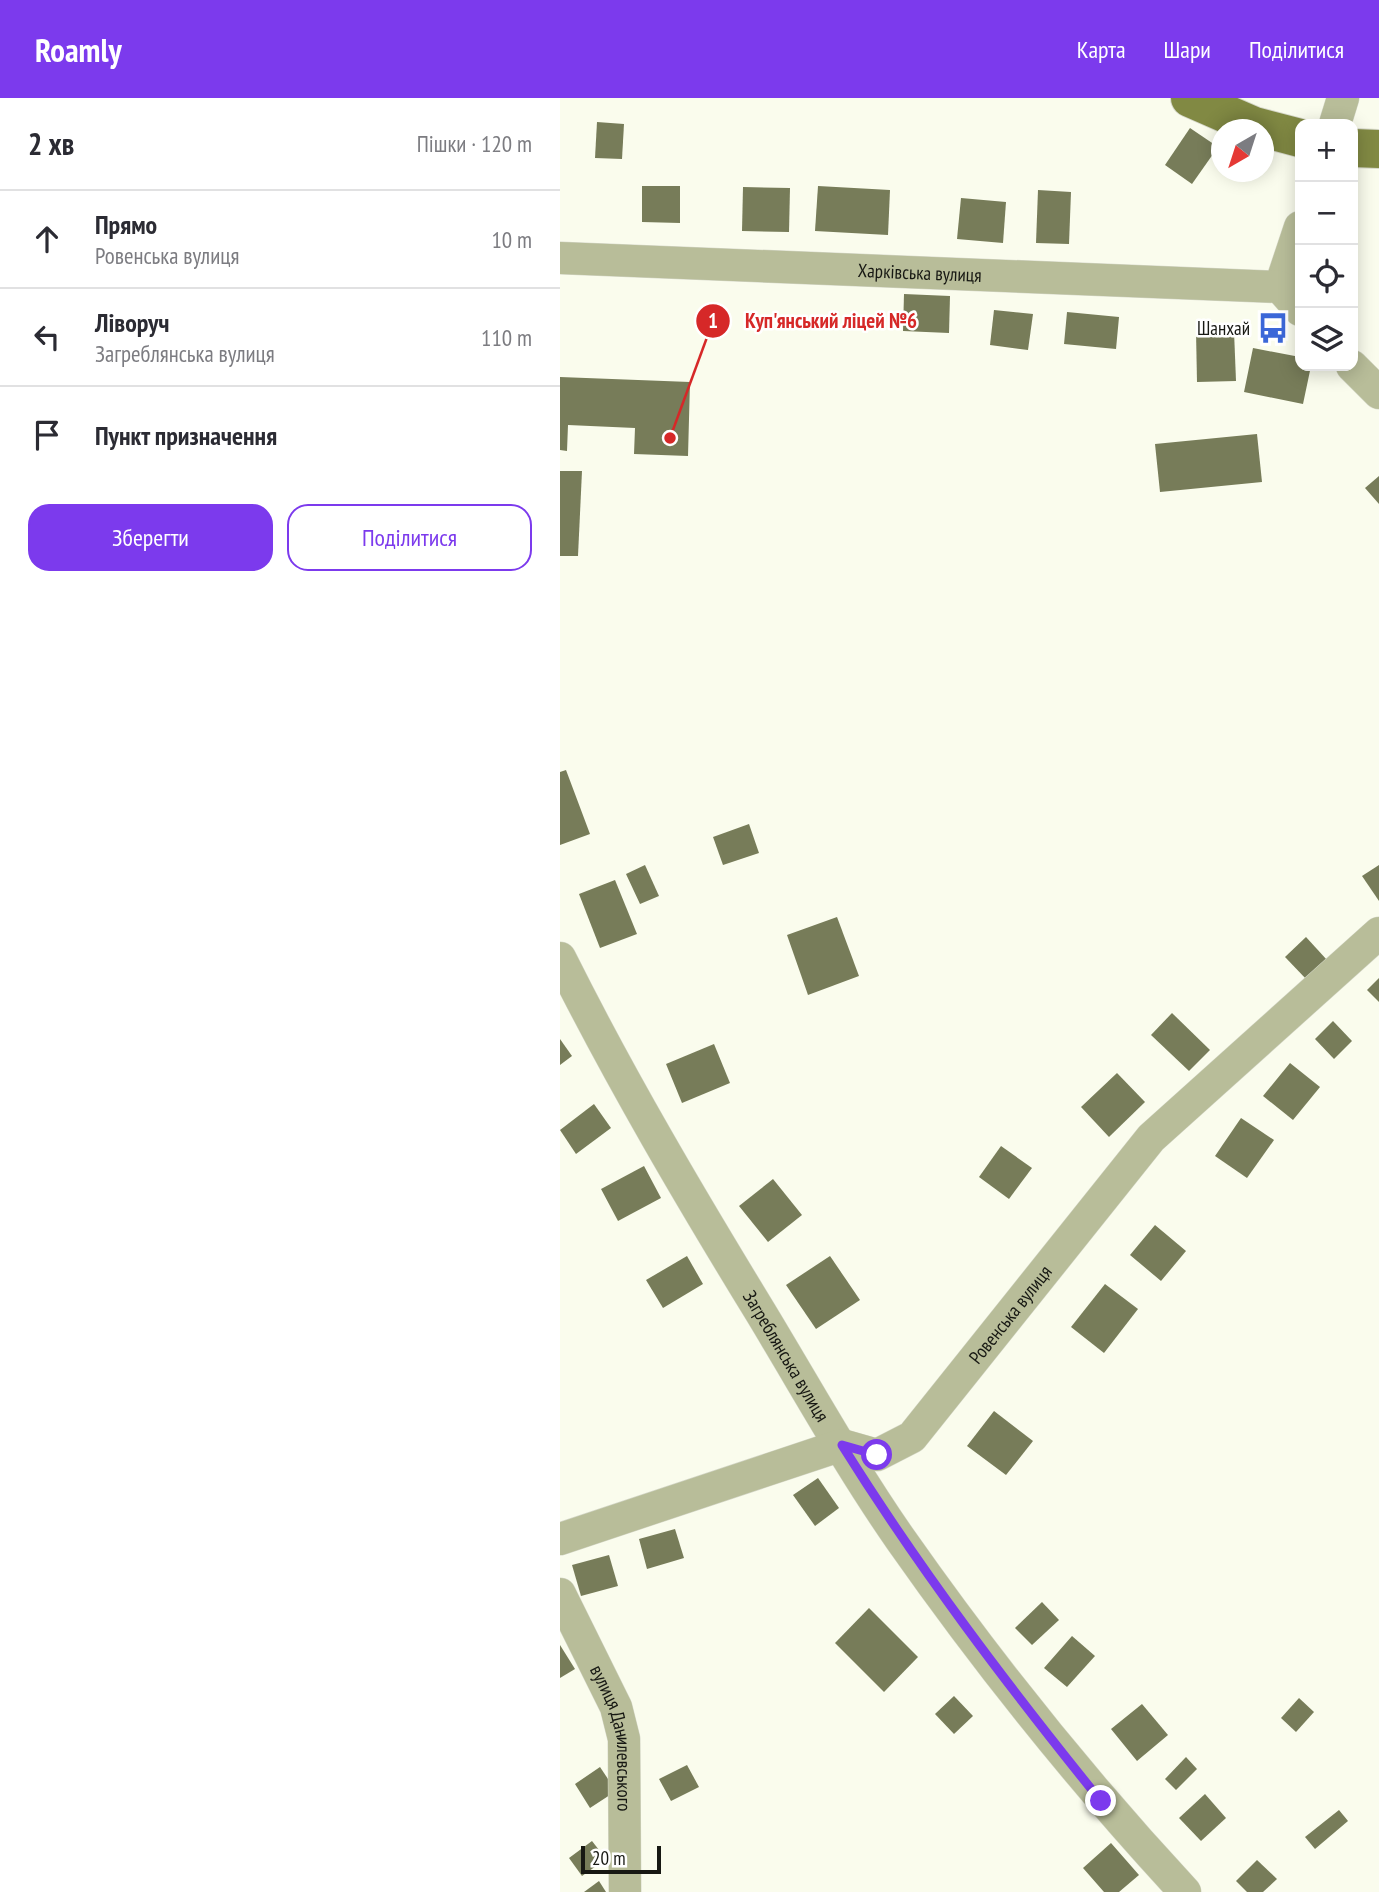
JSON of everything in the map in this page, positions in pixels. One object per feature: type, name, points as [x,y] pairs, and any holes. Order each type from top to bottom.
[{"type":"main road","points":[[1190,98],[1254,126],[1295,137]]},
{"type":"main road","points":[[1358,148],[1379,149]]},
{"type":"street","points":[[1337,119],[1343,98]]},
{"type":"street","points":[[1290,299],[1298,245]]},
{"type":"street","name":"Харківська вулиця","points":[[560,258],[1290,299]]},
{"type":"street","points":[[1357,371],[1379,393]]},
{"type":"street","name":"Ровенська вулиця","points":[[842,1445],[877,1455],[912,1437],[1151,1138],[1379,933]]},
{"type":"street","name":"Загреблянська вулиця","points":[[560,958],[593,1025],[694,1202],[900,1538],[992,1665],[1101,1801],[1185,1892]]},
{"type":"street","points":[[560,1539],[842,1445]]},
{"type":"street","name":"вулиця Данилевського","points":[[560,1594],[616,1707],[624,1739],[625,1892]]},
{"type":"building","points":[[597,122],[624,124],[622,159],[595,158]]},
{"type":"building","points":[[1190,128],[1211,142],[1211,157],[1192,184],[1165,165]]},
{"type":"building","points":[[642,186],[680,186],[680,223],[642,222]]},
{"type":"building","points":[[818,186],[890,190],[888,235],[815,231]]},
{"type":"building","points":[[743,187],[790,188],[789,232],[742,231]]},
{"type":"building","points":[[1038,190],[1071,192],[1069,244],[1036,243]]},
{"type":"building","points":[[961,198],[1006,202],[1003,243],[957,239]]},
{"type":"building","points":[[904,294],[950,296],[949,333],[903,331]]},
{"type":"building","points":[[994,310],[1033,314],[1028,350],[990,345]]},
{"type":"building","points":[[1067,312],[1119,317],[1116,349],[1064,344]]},
{"type":"building","points":[[1196,331],[1234,331],[1236,381],[1197,382]]},
{"type":"building","points":[[1253,348],[1295,356],[1295,371],[1310,371],[1303,404],[1244,392]]},
{"type":"building","points":[[560,377],[690,382],[688,456],[634,454],[635,428],[568,425],[567,451],[560,450]]},
{"type":"building","points":[[1257,434],[1262,482],[1160,492],[1155,444]]},
{"type":"building","points":[[560,471],[582,471],[578,556],[560,556]]},
{"type":"building","points":[[1379,476],[1379,504],[1365,488]]},
{"type":"building","points":[[566,770],[590,834],[560,845],[560,772]]},
{"type":"building","points":[[749,824],[759,853],[723,865],[713,837]]},
{"type":"building","points":[[645,865],[659,896],[640,904],[626,874]]},
{"type":"building","points":[[1379,865],[1379,901],[1362,876]]},
{"type":"building","points":[[615,880],[637,934],[600,948],[579,894]]},
{"type":"building","points":[[837,917],[859,976],[808,995],[787,935]]},
{"type":"building","points":[[1306,937],[1327,960],[1307,980],[1285,957]]},
{"type":"building","points":[[1379,978],[1379,1002],[1367,990]]},
{"type":"building","points":[[1172,1013],[1210,1050],[1189,1071],[1151,1035]]},
{"type":"building","points":[[1333,1021],[1352,1041],[1334,1059],[1315,1039]]},
{"type":"building","points":[[560,1039],[572,1056],[560,1065]]},
{"type":"building","points":[[714,1044],[730,1083],[682,1103],[666,1064]]},
{"type":"building","points":[[1290,1063],[1320,1087],[1293,1120],[1263,1096]]},
{"type":"building","points":[[1117,1073],[1145,1102],[1109,1137],[1081,1107]]},
{"type":"building","points":[[594,1104],[611,1128],[576,1154],[560,1130]]},
{"type":"building","points":[[1241,1118],[1274,1140],[1247,1178],[1215,1156]]},
{"type":"building","points":[[1001,1146],[1032,1168],[1009,1199],[979,1177]]},
{"type":"building","points":[[644,1166],[661,1198],[618,1221],[601,1189]]},
{"type":"building","points":[[773,1179],[802,1215],[768,1242],[739,1206]]},
{"type":"building","points":[[1155,1225],[1186,1251],[1161,1281],[1130,1255]]},
{"type":"building","points":[[687,1256],[703,1284],[663,1308],[646,1280]]},
{"type":"building","points":[[830,1256],[860,1300],[816,1329],[786,1285]]},
{"type":"building","points":[[1105,1284],[1138,1309],[1104,1353],[1071,1327]]},
{"type":"building","points":[[994,1411],[1033,1441],[1006,1475],[967,1446]]},
{"type":"building","points":[[818,1478],[839,1508],[815,1526],[793,1495]]},
{"type":"building","points":[[675,1529],[684,1558],[647,1569],[639,1539]]},
{"type":"building","points":[[609,1555],[618,1586],[581,1596],[572,1565]]},
{"type":"building","points":[[1042,1602],[1059,1620],[1032,1645],[1015,1628]]},
{"type":"building","points":[[869,1608],[918,1657],[884,1692],[835,1643]]},
{"type":"building","points":[[1072,1636],[1095,1656],[1067,1687],[1044,1668]]},
{"type":"building","points":[[560,1645],[575,1669],[560,1678]]},
{"type":"building","points":[[954,1696],[973,1716],[954,1734],[935,1714]]},
{"type":"building","points":[[1299,1698],[1314,1712],[1296,1732],[1281,1718]]},
{"type":"building","points":[[1142,1704],[1168,1735],[1137,1761],[1111,1729]]},
{"type":"building","points":[[1186,1757],[1197,1769],[1176,1790],[1165,1779]]},
{"type":"building","points":[[687,1765],[699,1787],[671,1801],[659,1779]]},
{"type":"building","points":[[600,1767],[616,1791],[590,1808],[575,1784]]},
{"type":"building","points":[[1205,1794],[1226,1818],[1201,1841],[1179,1818]]},
{"type":"building","points":[[1339,1810],[1348,1821],[1315,1849],[1305,1837]]},
{"type":"building","points":[[592,1841],[606,1859],[582,1876],[569,1858]]},
{"type":"building","points":[[1111,1843],[1139,1875],[1119,1892],[1104,1892],[1083,1868]]},
{"type":"building","points":[[1257,1860],[1277,1879],[1263,1892],[1247,1892],[1236,1881]]},
{"type":"building","points":[[599,1881],[606,1892],[584,1892]]},
{"type":"place","name":"Шанхай","points":[[1273,328]]},
{"type":"place","name":"Куп'янський ліцей №6","points":[[670,438]]},
{"type":"route","points":[[877,1455],[858,1452],[842,1445],[900,1538],[992,1665],[1101,1801]]}]
